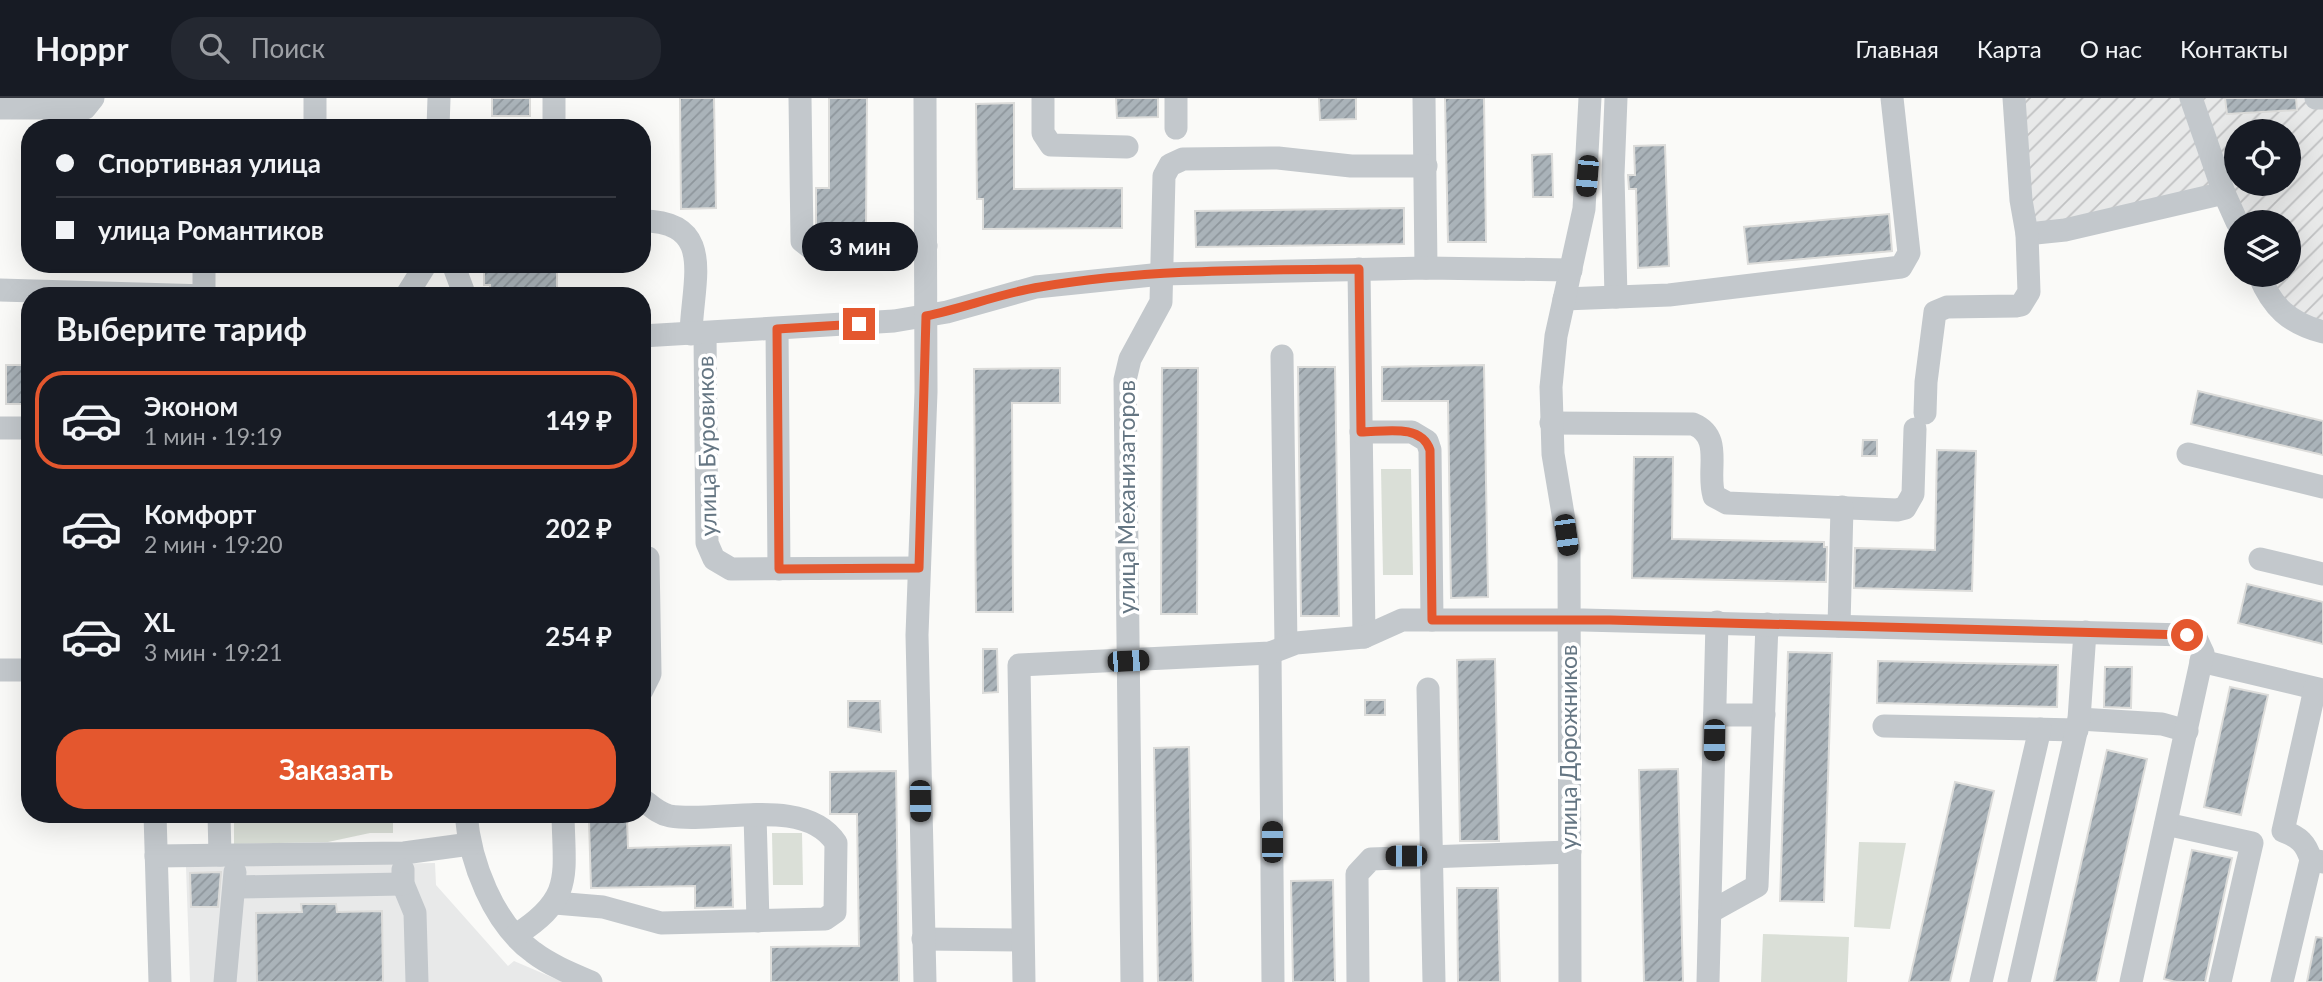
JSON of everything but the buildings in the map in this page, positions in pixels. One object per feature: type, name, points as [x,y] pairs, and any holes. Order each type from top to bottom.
[{"type":"street","points":[[5,105],[85,108],[93,98]]},
{"type":"street","points":[[315,98],[315,119]]},
{"type":"street","points":[[438,119],[439,98]]},
{"type":"street","points":[[554,98],[554,119]]},
{"type":"street","points":[[800,98],[802,241],[811,248],[926,246]]},
{"type":"street","points":[[925,98],[926,316],[917,649],[925,982]]},
{"type":"street","points":[[1043,98],[1043,133],[1051,145],[1127,147]]},
{"type":"street","points":[[1176,98],[1177,128]]},
{"type":"street","points":[[1424,98],[1426,268]]},
{"type":"street","points":[[1616,98],[1613,175],[1616,297]]},
{"type":"street","points":[[1564,299],[1682,293],[1900,267],[1909,253],[1892,98]]},
{"type":"street","points":[[1551,422],[1693,424],[1705,429],[1712,440],[1711,487],[1714,496],[1727,503],[1905,508],[1913,494],[1933,316],[1938,309],[1947,307],[2021,305],[2029,292],[2027,234],[2020,190],[2014,98]]},
{"type":"street","points":[[2027,234],[2066,230],[2224,193],[2191,98]]},
{"type":"street","points":[[2316,98],[2323,98]]},
{"type":"street","name":"улица Дорожников","points":[[1570,982],[1569,550],[1553,454],[1551,422],[1553,362],[1564,299],[1580,238],[1593,99]]},
{"type":"street","name":"улица Механизаторов","points":[[1132,982],[1125,380],[1130,359],[1158,312],[1162,274],[1164,176],[1170,165],[1183,159],[1278,158],[1351,166],[1426,166]]},
{"type":"street","points":[[1587,176],[1613,175]]},
{"type":"street","name":"улица Буровиков","points":[[651,221],[677,226],[688,234],[693,245],[709,552],[721,565],[730,569],[919,568]]},
{"type":"street","points":[[651,336],[777,329],[926,316],[1036,287],[1162,274],[1426,268],[1571,270]]},
{"type":"street","points":[[1359,269],[1364,638]]},
{"type":"street","points":[[2265,287],[2275,306],[2289,319],[2323,332]]},
{"type":"street","points":[[0,290],[21,291]]},
{"type":"street","points":[[777,329],[779,569]]},
{"type":"street","points":[[1273,982],[1282,356]]},
{"type":"street","points":[[0,428],[21,428]]},
{"type":"street","points":[[1361,432],[1412,432],[1427,441],[1430,450],[1432,620]]},
{"type":"street","points":[[2188,454],[2323,487]]},
{"type":"street","points":[[1839,626],[1842,508]]},
{"type":"street","points":[[2260,559],[2323,574]]},
{"type":"street","points":[[1024,982],[1021,940],[1019,665],[1128,661],[1278,649],[1364,638],[1392,623],[1432,620],[1717,622],[2187,635],[2200,642],[2201,661],[2132,982]]},
{"type":"street","points":[[1708,982],[1717,622]]},
{"type":"street","points":[[1710,912],[1757,886],[1767,624]]},
{"type":"street","points":[[2019,982],[2078,725],[2085,632]]},
{"type":"street","points":[[2201,661],[2319,689],[2283,831]]},
{"type":"street","points":[[0,670],[21,670]]},
{"type":"street","points":[[1428,689],[1434,982]]},
{"type":"street","points":[[1715,715],[1763,715]]},
{"type":"street","points":[[1884,726],[2039,729],[2078,725],[2162,724],[2187,731]]},
{"type":"street","points":[[1981,982],[2039,729]]},
{"type":"street","points":[[555,903],[603,907],[661,923],[825,919],[831,916],[837,907],[836,843],[831,836],[796,816],[670,816],[651,804]]},
{"type":"street","points":[[755,815],[758,921]]},
{"type":"street","points":[[155,823],[160,982]]},
{"type":"street","points":[[221,823],[235,887],[225,982]]},
{"type":"street","points":[[467,823],[470,845],[483,882],[516,935],[545,960],[591,982]]},
{"type":"street","points":[[516,935],[555,903],[564,876],[563,823]]},
{"type":"street","points":[[2166,824],[2252,843],[2283,831],[2297,836],[2306,846],[2317,861],[2282,982]]},
{"type":"street","points":[[2220,982],[2252,843]]},
{"type":"street","points":[[156,856],[404,853],[470,845]]},
{"type":"street","points":[[1358,982],[1357,874],[1371,859],[1570,852]]},
{"type":"street","points":[[404,853],[403,884],[415,913],[416,982]]},
{"type":"street","points":[[235,887],[403,884]]},
{"type":"street","points":[[923,939],[1021,940]]},
{"type":"shaded area","points":[[2014,98],[2323,98],[2323,332],[2307,328],[2270,287],[2301,287],[2301,210],[2232,210],[2225,196],[2301,196],[2301,119],[2224,119],[2224,193],[2027,234]]},
{"type":"shaded area","points":[[1381,469],[1411,469],[1413,575],[1383,575]]},
{"type":"shaded area","points":[[234,823],[393,823],[393,833],[370,833],[328,842],[234,844]]},
{"type":"shaded area","points":[[772,833],[802,833],[803,885],[773,885]]},
{"type":"shaded area","points":[[1859,842],[1906,843],[1890,929],[1854,927]]},
{"type":"shaded area","points":[[435,863],[436,885],[508,966],[514,961],[563,982],[190,982],[186,867]]},
{"type":"shaded area","points":[[1763,934],[1849,937],[1847,982],[1761,982]]},
{"type":"route","points":[[859,324],[777,329],[779,569],[919,568],[926,392],[926,316],[1036,287],[1069,282],[1162,274],[1359,269],[1361,432],[1412,432],[1427,441],[1430,450],[1432,620],[1717,622],[2187,635]]}]
